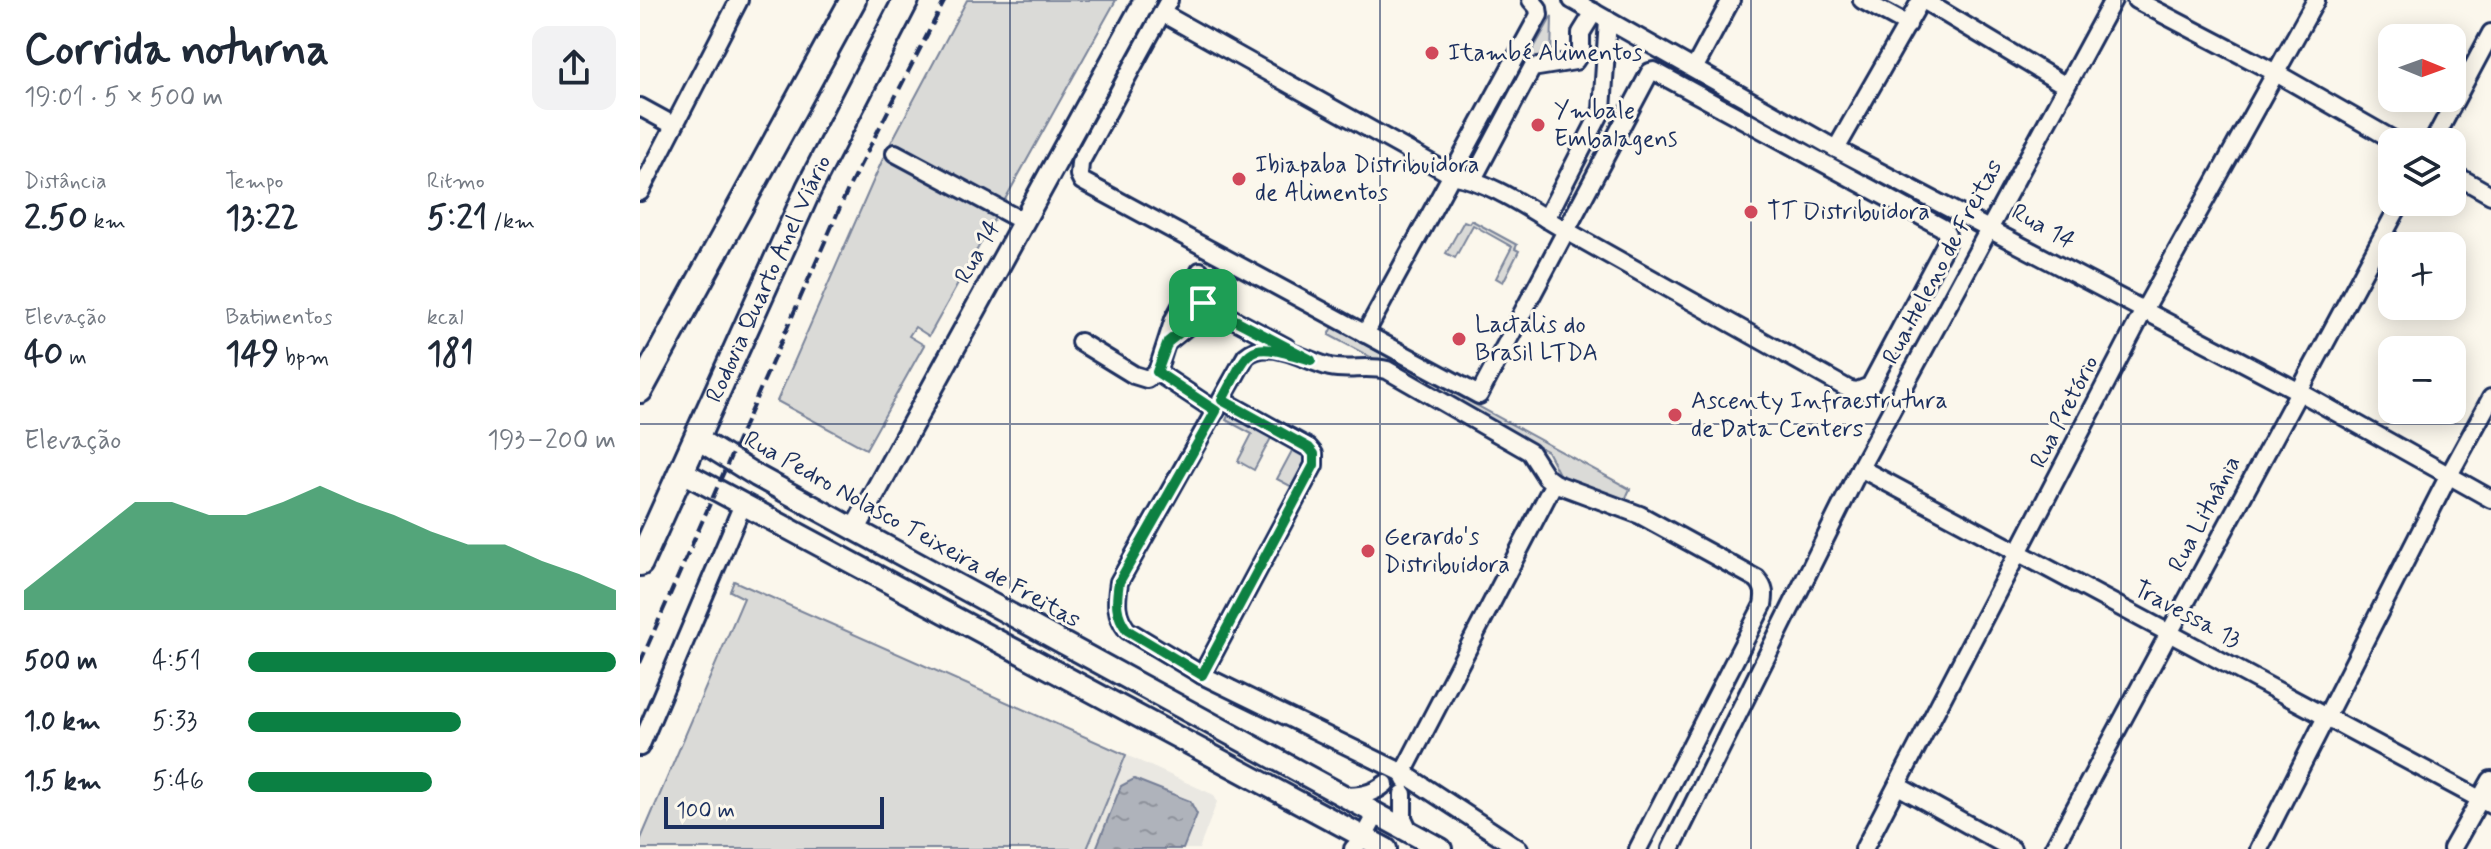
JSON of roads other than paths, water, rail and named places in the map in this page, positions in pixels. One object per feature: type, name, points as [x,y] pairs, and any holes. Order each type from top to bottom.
[{"type":"highway","points":[[640,390],[853,0]]},
{"type":"highway","name":"Rodovia Quarto Anel Viário","points":[[640,563],[809,188],[906,0]]},
{"type":"main road","name":"Rua 14","points":[[855,529],[1145,0]]},
{"type":"main road","name":"Rua Pedro Nolasco Teixeira de Freitas","points":[[696,438],[749,472],[1441,849]]},
{"type":"main road","points":[[681,471],[1072,679],[1359,843],[1386,849]]},
{"type":"main road","points":[[1072,679],[1086,656]]},
{"type":"street","points":[[640,192],[739,0]]},
{"type":"street","points":[[1365,334],[1539,15],[1538,8],[1531,0]]},
{"type":"street","name":"Rua 14","points":[[1572,0],[1836,149],[2298,391],[2491,499]]},
{"type":"street","points":[[1695,67],[1731,0]]},
{"type":"street","points":[[1862,0],[1908,25]]},
{"type":"street","points":[[1836,149],[1922,0],[2066,86]]},
{"type":"street","name":"Rua Heleno de Freitas","points":[[1671,849],[1860,468],[2113,0]]},
{"type":"street","points":[[2136,0],[2276,73],[2378,131]]},
{"type":"street","name":"Rua Pretório","points":[[1864,849],[2143,312],[2316,0]]},
{"type":"street","points":[[1452,175],[1165,6],[1080,163],[1079,175],[1082,181],[1479,395],[1565,230],[1650,72],[1654,71],[1943,228],[1947,235],[1946,243],[1879,373],[1870,386],[1857,391],[1850,390],[1565,230],[1546,219],[1473,179],[1452,175]]},
{"type":"street","points":[[1473,179],[1532,68],[1575,61],[1581,52],[1581,33],[1601,16]]},
{"type":"street","points":[[1546,219],[1602,110],[1601,16]]},
{"type":"street","points":[[2440,128],[2491,33]]},
{"type":"street","points":[[640,107],[673,125]]},
{"type":"street","points":[[895,153],[1024,222]]},
{"type":"street","points":[[2466,181],[2491,195]]},
{"type":"street","name":"Rua Lituânia","points":[[2053,849],[2393,216]]},
{"type":"street","points":[[1080,342],[1134,375],[1147,379],[1157,372],[1174,319],[1200,271]]},
{"type":"street","points":[[1168,342],[1189,325],[1203,303],[1311,360]]},
{"type":"street","points":[[1519,849],[1202,675],[1127,630],[1118,619],[1119,582],[1246,356],[1253,350],[1278,350],[1332,367],[1373,366],[1401,378],[1530,452],[1546,477],[1554,483],[1640,515],[1757,579],[1765,594],[1763,605],[1638,849]]},
{"type":"street","points":[[1157,372],[1309,448],[1314,454],[1314,465],[1202,675]]},
{"type":"street","points":[[2259,849],[2491,398]]},
{"type":"street","name":"Travessa 13","points":[[1860,468],[2486,802]]},
{"type":"street","points":[[1410,833],[1403,818],[1398,781],[1554,483]]},
{"type":"street","points":[[640,747],[743,504]]},
{"type":"street","points":[[2452,849],[2486,802],[2491,780]]},
{"type":"street","points":[[1343,796],[1363,796],[1398,781]]},
{"type":"street","points":[[1898,786],[2012,849]]},
{"type":"street","points":[[1359,843],[1376,815]]},
{"type":"water","points":[[1134,779],[1190,801],[1197,814],[1183,849],[1096,849],[1121,786]]},
{"type":"railway","points":[[640,663],[849,187],[945,0]]},
{"type":"place","name":"Itambé Alimentos","points":[[1432,53]]},
{"type":"place","name":"Ymbale Embalagens","points":[[1538,125]]},
{"type":"place","name":"Ibiapaba Distribuidora de Alimentos","points":[[1239,179]]},
{"type":"place","name":"TT Distribuidora","points":[[1751,212]]},
{"type":"place","name":"Lactalis do Brasil LTDA","points":[[1459,339]]},
{"type":"place","name":"Ascenty Infraestrutura de Data Centers","points":[[1675,415]]},
{"type":"place","name":"Gerardo's Distribuidora","points":[[1368,551]]}]
